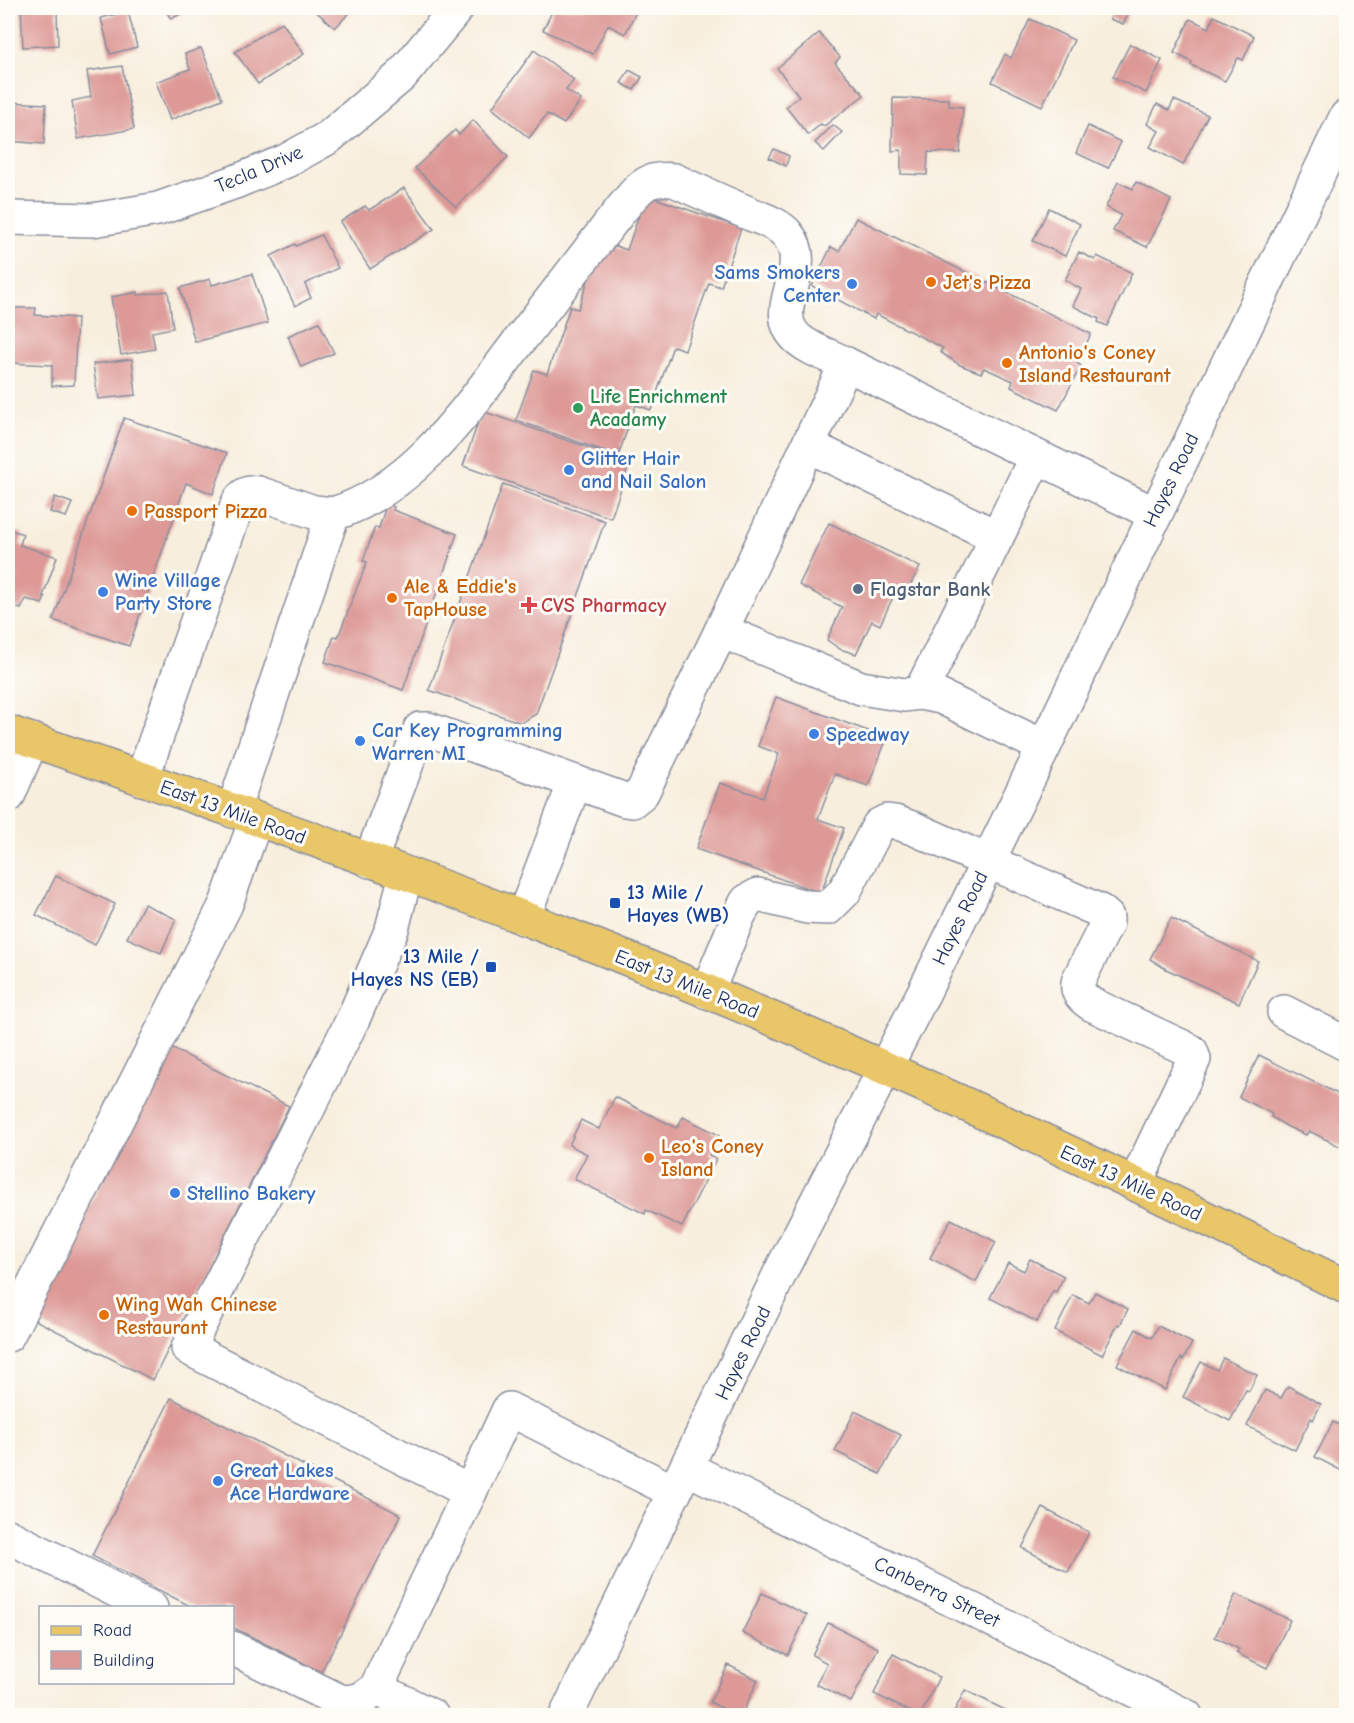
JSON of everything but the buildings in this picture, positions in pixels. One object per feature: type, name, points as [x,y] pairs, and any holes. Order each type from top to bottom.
[{"type":"main road","name":"East 13 Mile Road","points":[[20,736],[406,874],[707,992],[884,1068],[1135,1184],[1347,1287]]},
{"type":"street","name":"Tecla Drive","points":[[8,218],[93,220],[158,209],[286,161],[329,137],[401,76],[457,8]]},
{"type":"street","name":"Hayes Road","points":[[566,1716],[789,1255],[924,992],[1155,514],[1335,168],[1347,117]]},
{"type":"street","points":[[142,779],[242,496],[248,492],[258,493],[314,512],[333,514],[354,508],[389,488],[428,452],[481,391],[636,192],[648,182],[659,178],[674,180],[786,232],[794,245],[797,261],[796,274],[786,305],[786,319],[790,329],[804,343],[1155,514]]},
{"type":"street","points":[[370,861],[420,729],[428,729],[625,801],[637,798],[647,784],[721,631],[846,364]]},
{"type":"street","points":[[809,446],[997,537]]},
{"type":"street","points":[[920,693],[1036,457]]},
{"type":"street","points":[[8,1335],[226,903],[244,815],[333,514]]},
{"type":"street","points":[[721,631],[861,688],[905,695],[920,693],[941,698],[1044,747]]},
{"type":"street","points":[[8,796],[20,736]]},
{"type":"street","points":[[523,918],[575,782]]},
{"type":"street","points":[[707,992],[747,901],[758,895],[807,907],[828,908],[844,892],[879,825],[887,822],[895,822],[915,829],[1100,911],[1107,917],[1107,923],[1078,979],[1077,985],[1081,996],[1091,1004],[1194,1054],[1193,1063],[1135,1184]]},
{"type":"street","points":[[234,1649],[342,1702],[356,1701],[368,1696],[376,1688],[470,1492],[188,1348],[362,999],[392,929],[406,874]]},
{"type":"street","points":[[1284,1012],[1347,1044]]},
{"type":"street","name":"Canberra Street","points":[[470,1492],[510,1409],[681,1480],[1186,1716]]},
{"type":"street","points":[[8,1536],[147,1606]]},
{"type":"street","points":[[376,1688],[432,1716]]},
{"type":"place","name":"Jet's Pizza","points":[[931,282]]},
{"type":"place","name":"Sams Smokers Center","points":[[852,284]]},
{"type":"place","name":"Antonio's Coney Island Restaurant","points":[[1007,363]]},
{"type":"place","name":"Life Enrichment Acadamy","points":[[578,408]]},
{"type":"place","name":"Glitter Hair and Nail Salon","points":[[569,470]]},
{"type":"place","name":"Passport Pizza","points":[[132,511]]},
{"type":"place","name":"Flagstar Bank","points":[[858,589]]},
{"type":"place","name":"Wine Village Party Store","points":[[103,592]]},
{"type":"place","name":"Ale & Eddie's TapHouse","points":[[392,598]]},
{"type":"place","name":"CVS Pharmacy","points":[[529,605]]},
{"type":"place","name":"Speedway","points":[[814,734]]},
{"type":"place","name":"Car Key Programming Warren MI","points":[[360,741]]},
{"type":"place","name":"13 Mile / Hayes (WB)","points":[[615,903]]},
{"type":"place","name":"13 Mile / Hayes NS (EB)","points":[[491,967]]},
{"type":"place","name":"Leo's Coney Island","points":[[649,1158]]},
{"type":"place","name":"Stellino Bakery","points":[[175,1193]]},
{"type":"place","name":"Wing Wah Chinese Restaurant","points":[[104,1315]]},
{"type":"place","name":"Great Lakes Ace Hardware","points":[[218,1481]]}]
